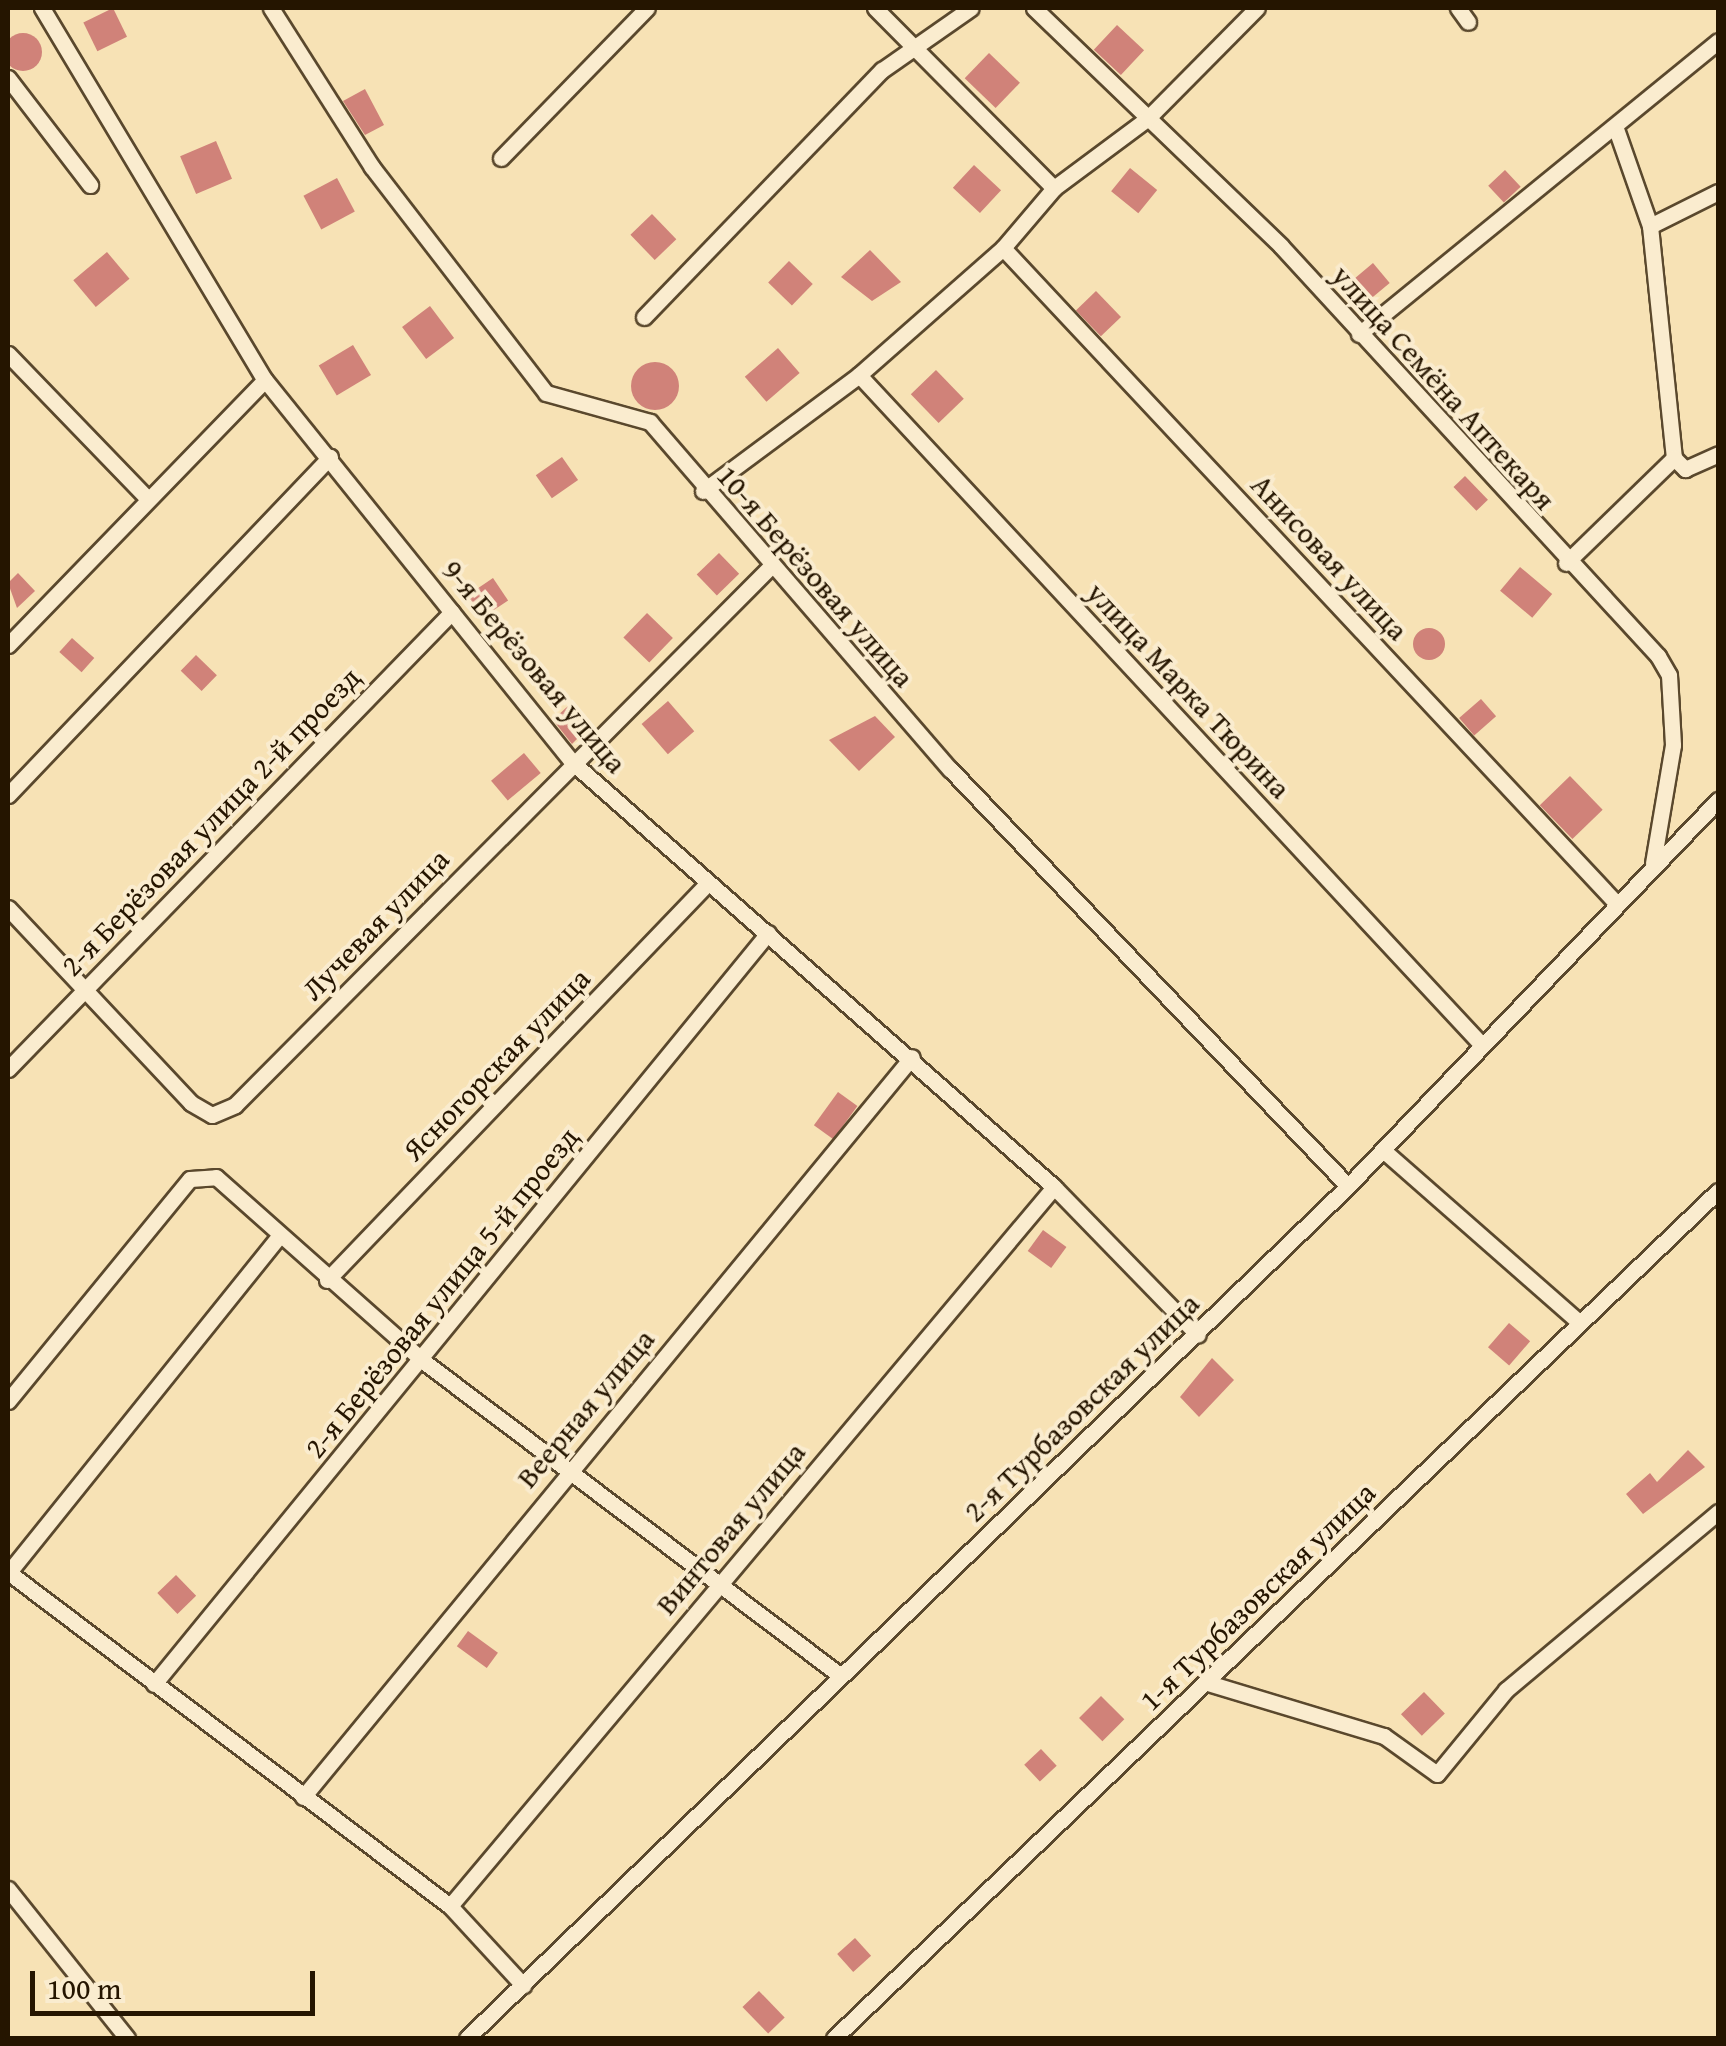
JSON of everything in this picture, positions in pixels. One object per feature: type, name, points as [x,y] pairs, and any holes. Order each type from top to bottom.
[{"type":"street","name":"9-я Берёзовая улица","points":[[42,8],[264,380],[572,762],[705,886],[768,933],[912,1057],[1054,1187],[1198,1334]]},
{"type":"street","name":"10-я Берёзовая улица","points":[[271,8],[372,167],[546,393],[635,412],[769,568],[1348,1186]]},
{"type":"street","points":[[502,158],[647,8]]},
{"type":"street","points":[[875,8],[1054,188]]},
{"type":"street","points":[[644,317],[914,48],[970,8]]},
{"type":"street","name":"улица Семёна Аптекаря","points":[[1034,8],[1360,334],[1669,675],[1673,745],[1653,864]]},
{"type":"street","points":[[703,491],[859,375],[1003,248],[1054,188],[1147,119],[1257,8]]},
{"type":"street","points":[[1458,8],[1468,22]]},
{"type":"street","points":[[1360,334],[1718,41]]},
{"type":"street","points":[[8,78],[90,186]]},
{"type":"street","points":[[1615,126],[1650,226],[1674,458],[1685,468],[1718,454]]},
{"type":"street","points":[[1650,226],[1718,192]]},
{"type":"street","name":"Анисовая улица","points":[[1003,248],[1616,904]]},
{"type":"street","points":[[8,354],[147,498]]},
{"type":"street","name":"улица Марка Тюрина","points":[[859,375],[1480,1043]]},
{"type":"street","points":[[10,639],[264,380]]},
{"type":"street","points":[[8,795],[330,458]]},
{"type":"street","points":[[1566,563],[1674,458]]},
{"type":"street","name":"Лучевая улица","points":[[84,989],[212,1115],[236,1106],[572,762],[769,568]]},
{"type":"street","name":"2-я Берёзовая улица 2-й проезд","points":[[8,1069],[452,612]]},
{"type":"street","name":"2-я Турбазовская улица","points":[[467,2038],[1348,1186],[1480,1043],[1718,800]]},
{"type":"street","name":"Ясногорская улица","points":[[327,1280],[705,886]]},
{"type":"street","points":[[8,908],[84,989]]},
{"type":"street","name":"2-я Берёзовая улица 5-й проезд","points":[[154,1684],[424,1361],[768,933]]},
{"type":"street","name":"Веерная улица","points":[[303,1797],[912,1057]]},
{"type":"street","points":[[1383,1150],[1579,1322]]},
{"type":"street","points":[[8,1401],[190,1179],[216,1177],[278,1238],[424,1361],[723,1578],[841,1676]]},
{"type":"street","name":"Винтовая улица","points":[[450,1906],[1054,1187]]},
{"type":"street","name":"1-я Турбазовская улица","points":[[834,2038],[1718,1191]]},
{"type":"street","points":[[278,1238],[8,1572],[450,1906],[523,1985]]},
{"type":"street","points":[[1208,1683],[1384,1736],[1437,1774],[1506,1690],[1718,1512]]},
{"type":"street","points":[[8,1889],[127,2038]]},
{"type":"building","points":[[113,8],[127,37],[97,51],[83,22]]},
{"type":"building","points":[[1117,25],[1144,50],[1121,75],[1094,50]]},
{"type":"building","points":[[23,33],[37,38],[42,52],[37,66],[23,71],[9,66],[4,52],[9,38]]},
{"type":"building","points":[[989,53],[1020,83],[996,108],[965,78]]},
{"type":"building","points":[[365,89],[384,125],[365,135],[343,101]]},
{"type":"building","points":[[216,141],[232,179],[196,194],[180,156]]},
{"type":"building","points":[[974,165],[1001,190],[980,213],[953,188]]},
{"type":"building","points":[[1130,168],[1157,190],[1138,213],[1111,191]]},
{"type":"building","points":[[1505,170],[1521,187],[1504,203],[1488,186]]},
{"type":"building","points":[[337,178],[355,212],[321,229],[303,196]]},
{"type":"building","points":[[652,214],[676,239],[655,260],[630,235]]},
{"type":"building","points":[[870,250],[901,282],[872,301],[841,277]]},
{"type":"building","points":[[107,252],[129,279],[96,307],[73,280]]},
{"type":"building","points":[[789,261],[813,284],[792,306],[768,283]]},
{"type":"building","points":[[1373,263],[1390,283],[1366,303],[1349,283]]},
{"type":"building","points":[[1096,291],[1121,317],[1101,336],[1076,310]]},
{"type":"building","points":[[430,306],[454,338],[426,359],[402,327]]},
{"type":"building","points":[[353,345],[371,375],[337,396],[319,366]]},
{"type":"building","points":[[778,348],[800,373],[766,402],[745,377]]},
{"type":"building","points":[[655,362],[672,369],[679,386],[672,403],[655,410],[638,403],[631,386],[638,369]]},
{"type":"building","points":[[936,370],[964,399],[939,423],[911,394]]},
{"type":"building","points":[[562,457],[578,480],[552,498],[536,475]]},
{"type":"building","points":[[1465,476],[1488,500],[1476,511],[1453,487]]},
{"type":"building","points":[[719,553],[739,574],[717,595],[697,575]]},
{"type":"building","points":[[1520,567],[1552,594],[1532,618],[1500,591]]},
{"type":"building","points":[[18,573],[35,591],[17,608],[8,583]]},
{"type":"building","points":[[493,578],[508,600],[482,618],[466,596]]},
{"type":"building","points":[[647,613],[673,638],[649,662],[623,637]]},
{"type":"building","points":[[1429,628],[1440,633],[1445,644],[1440,655],[1429,660],[1418,655],[1413,644],[1418,633]]},
{"type":"building","points":[[72,638],[94,658],[82,672],[59,652]]},
{"type":"building","points":[[196,655],[217,675],[202,691],[181,671]]},
{"type":"building","points":[[1481,699],[1496,716],[1474,735],[1459,718]]},
{"type":"building","points":[[668,701],[694,731],[668,754],[642,724]]},
{"type":"building","points":[[570,704],[591,725],[572,744],[553,720]]},
{"type":"building","points":[[875,716],[895,737],[859,771],[829,740]]},
{"type":"building","points":[[524,753],[541,773],[508,801],[491,781]]},
{"type":"building","points":[[1570,776],[1603,810],[1572,839],[1540,805]]},
{"type":"building","points":[[838,1092],[857,1106],[833,1139],[814,1125]]},
{"type":"building","points":[[1043,1230],[1066,1247],[1051,1268],[1028,1251]]},
{"type":"building","points":[[1509,1323],[1530,1341],[1509,1366],[1488,1347]]},
{"type":"building","points":[[1212,1358],[1234,1380],[1199,1417],[1180,1397]]},
{"type":"building","points":[[1688,1450],[1705,1467],[1643,1514],[1626,1494],[1650,1473],[1657,1482]]},
{"type":"building","points":[[176,1575],[196,1596],[177,1614],[157,1593]]},
{"type":"building","points":[[468,1631],[498,1653],[487,1668],[457,1646]]},
{"type":"building","points":[[1424,1692],[1445,1714],[1422,1736],[1401,1714]]},
{"type":"building","points":[[1101,1696],[1124,1719],[1102,1741],[1079,1718]]},
{"type":"building","points":[[1041,1749],[1057,1766],[1040,1782],[1024,1765]]},
{"type":"building","points":[[855,1938],[871,1956],[853,1972],[837,1954]]},
{"type":"building","points":[[759,1991],[785,2018],[768,2034],[742,2007]]}]
